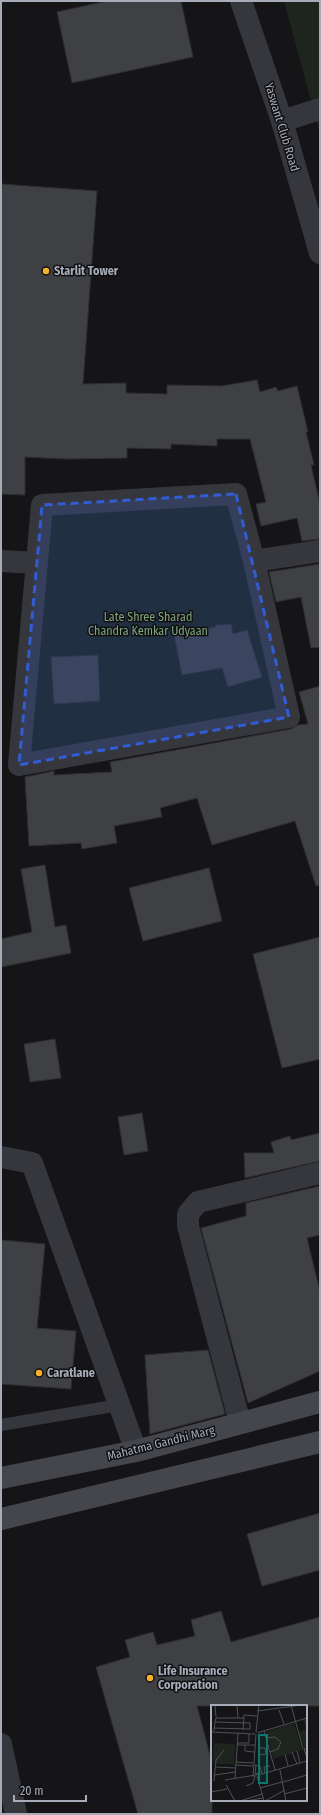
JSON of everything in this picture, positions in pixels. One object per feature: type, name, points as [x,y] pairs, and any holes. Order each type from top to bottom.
[{"type":"main road","name":"Mahatma Gandhi Marg","points":[[1,1478],[136,1451],[320,1402]]},
{"type":"main road","points":[[1,1519],[320,1442]]},
{"type":"street","name":"Yaswant Club Road","points":[[241,1],[282,121],[320,254]]},
{"type":"street","points":[[282,121],[320,109]]},
{"type":"street","points":[[236,494],[254,561],[289,717],[20,765],[42,505],[236,494]]},
{"type":"street","points":[[254,561],[320,551]]},
{"type":"street","points":[[1,561],[37,563]]},
{"type":"street","points":[[1,1157],[32,1163],[136,1451]]},
{"type":"street","points":[[240,1423],[188,1226],[188,1214],[198,1202],[320,1173]]},
{"type":"street","points":[[1,1744],[16,1814]]},
{"type":"lane","points":[[1,1425],[119,1405]]},
{"type":"highlighted area","points":[[236,494],[289,717],[19,765],[42,505]]},
{"type":"green space","points":[[284,1],[320,1],[320,134]]},
{"type":"green space","name":"Late Shree Sharad Chandra Kemkar Udyaan","points":[[236,494],[289,717],[19,765],[42,505]]},
{"type":"building","points":[[107,1],[181,1],[193,57],[72,83],[57,12]]},
{"type":"building","points":[[1,184],[97,191],[83,384],[126,383],[126,393],[167,394],[167,385],[221,386],[257,380],[260,392],[276,387],[278,391],[297,386],[308,432],[306,432],[314,465],[311,465],[320,504],[320,539],[302,541],[297,518],[261,526],[256,504],[266,502],[250,439],[217,439],[217,446],[171,444],[171,449],[127,448],[127,458],[66,459],[25,457],[25,495],[1,494]]},
{"type":"building","points":[[320,564],[320,647],[311,648],[301,597],[276,602],[269,572]]},
{"type":"building","points":[[231,624],[233,634],[247,630],[262,677],[228,687],[222,668],[182,675],[174,635],[215,627],[216,625]]},
{"type":"building","points":[[98,655],[100,701],[54,704],[51,657]]},
{"type":"building","points":[[320,686],[320,885],[316,886],[295,821],[212,845],[197,798],[160,808],[162,817],[114,826],[117,843],[82,849],[81,843],[29,846],[25,777],[54,771],[54,775],[112,772],[110,762],[291,729],[298,725],[308,724],[299,692]]},
{"type":"building","points":[[45,865],[55,927],[66,925],[71,953],[1,967],[1,939],[32,932],[21,869]]},
{"type":"building","points":[[209,868],[222,921],[143,941],[129,888]]},
{"type":"building","points":[[320,937],[320,1059],[282,1068],[253,954]]},
{"type":"building","points":[[55,1039],[61,1078],[30,1082],[24,1044]]},
{"type":"building","points":[[142,1113],[148,1151],[124,1155],[118,1117]]},
{"type":"building","points":[[320,1133],[320,1161],[245,1178],[244,1153],[274,1153],[271,1142],[290,1136],[291,1140]]},
{"type":"building","points":[[320,1186],[320,1235],[307,1238],[320,1292],[320,1371],[248,1403],[201,1228],[246,1216],[246,1203]]},
{"type":"building","points":[[1,1240],[45,1244],[37,1328],[76,1331],[71,1389],[1,1384]]},
{"type":"building","points":[[208,1350],[225,1414],[150,1434],[145,1355]]},
{"type":"building","points":[[320,1513],[320,1570],[262,1586],[247,1534]]},
{"type":"building","points":[[221,1611],[231,1642],[320,1617],[320,1706],[197,1706],[211,1759],[212,1814],[138,1814],[96,1667],[130,1657],[125,1640],[153,1632],[157,1645],[195,1636],[191,1620]]},
{"type":"place","name":"Starlit Tower","points":[[46,271]]},
{"type":"place","name":"Caratlane","points":[[39,1373]]},
{"type":"place","name":"Life Insurance Corporation","points":[[150,1678]]}]
